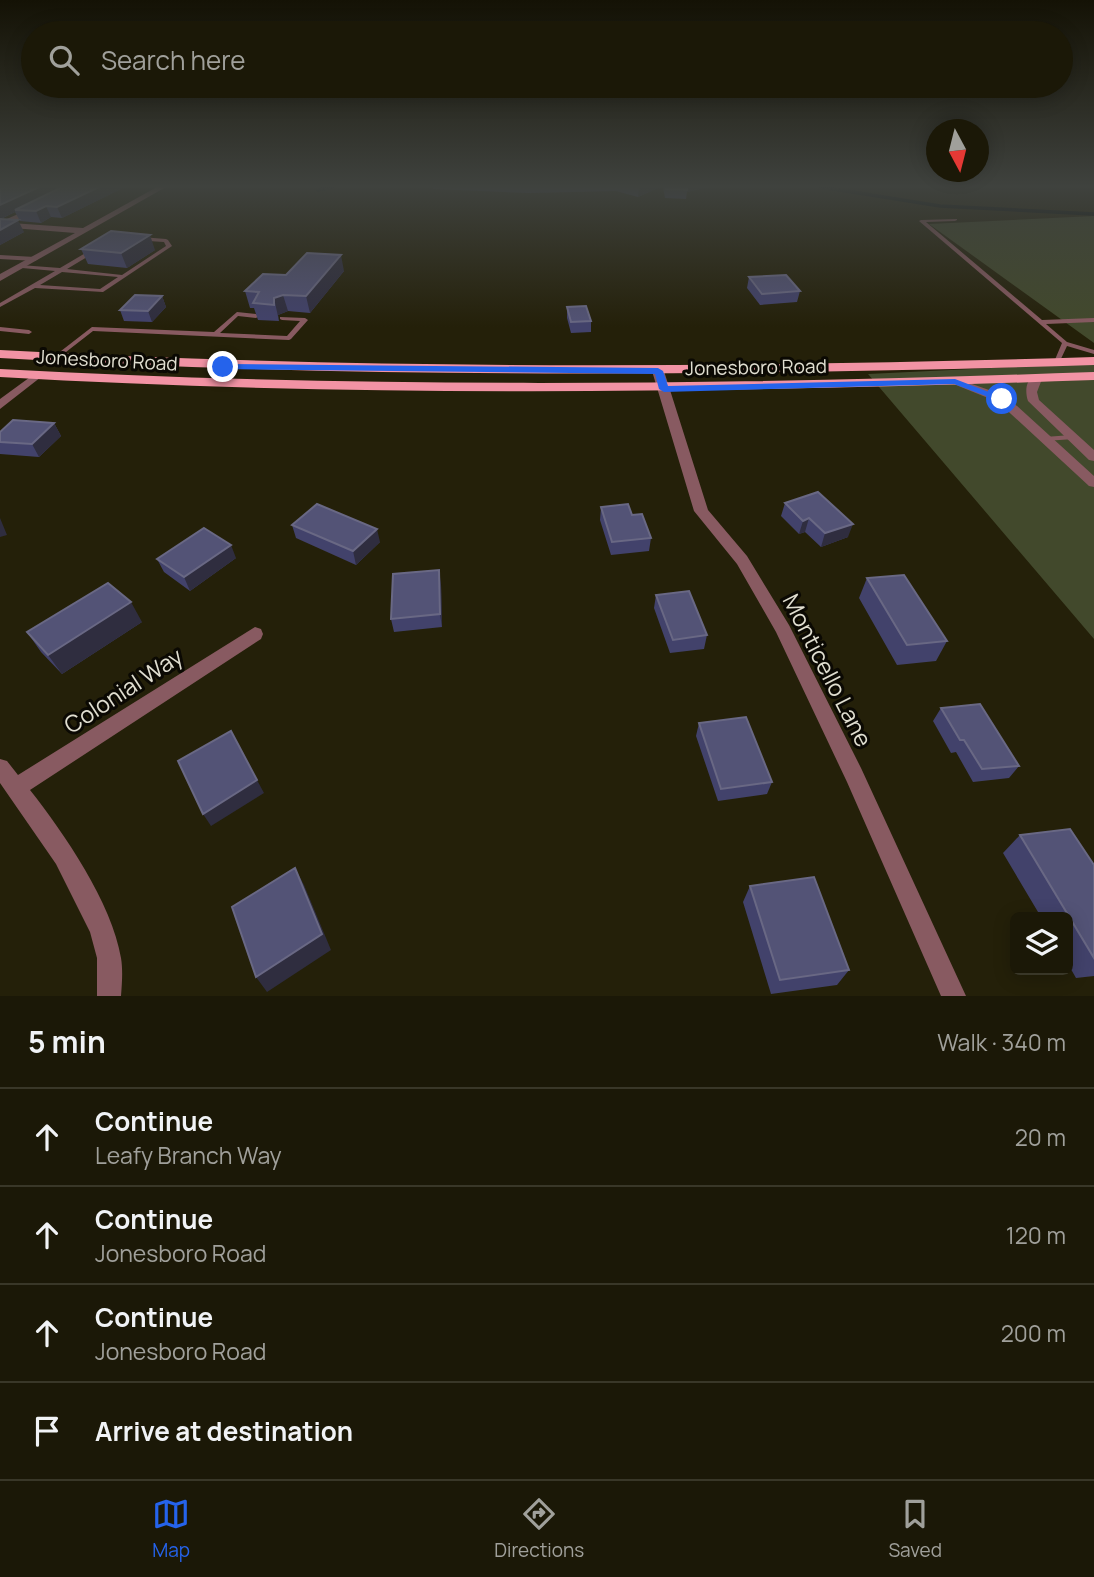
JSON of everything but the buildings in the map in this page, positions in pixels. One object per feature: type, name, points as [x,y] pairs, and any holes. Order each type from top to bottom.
[{"type":"main road","name":"Jonesboro Road","points":[[0,355],[288,368],[661,380],[955,382],[1094,376]]},
{"type":"main road","name":"Jonesboro Road","points":[[0,373],[252,386],[456,390],[1094,360]]},
{"type":"street","points":[[0,278],[80,233]]},
{"type":"street","points":[[0,405],[37,375]]},
{"type":"street","points":[[1036,379],[1031,396],[1094,457]]},
{"type":"street","name":"Monticello Lane","points":[[661,380],[701,511],[742,560],[783,630],[854,775],[954,996]]},
{"type":"street","points":[[955,382],[1002,399],[1094,483]]},
{"type":"street","name":"Colonial Way","points":[[16,787],[255,634]]},
{"type":"street","points":[[0,768],[16,787],[85,892],[108,953],[109,996]]},
{"type":"lane","points":[[936,233],[1065,343],[1094,352]]},
{"type":"lane","points":[[0,305],[116,237],[166,241],[169,246],[101,291],[34,286]]},
{"type":"lane","points":[[0,257],[35,259]]},
{"type":"lane","points":[[22,266],[122,276]]},
{"type":"lane","points":[[217,332],[237,314],[256,316]]},
{"type":"lane","points":[[55,358],[92,329],[153,333],[217,332],[289,338],[305,320],[282,318]]},
{"type":"lane","points":[[1041,322],[1094,320]]},
{"type":"lane","points":[[0,329],[29,332]]},
{"type":"lane","points":[[0,337],[9,330]]},
{"type":"lane","points":[[1057,362],[1065,343]]},
{"type":"lane","points":[[1045,439],[1072,437]]},
{"type":"green space","points":[[942,233],[1094,233],[1094,343]]},
{"type":"green space","points":[[1094,363],[1094,639],[868,374]]},
{"type":"route","points":[[223,367],[658,371],[664,389],[955,382],[1002,399]]}]
